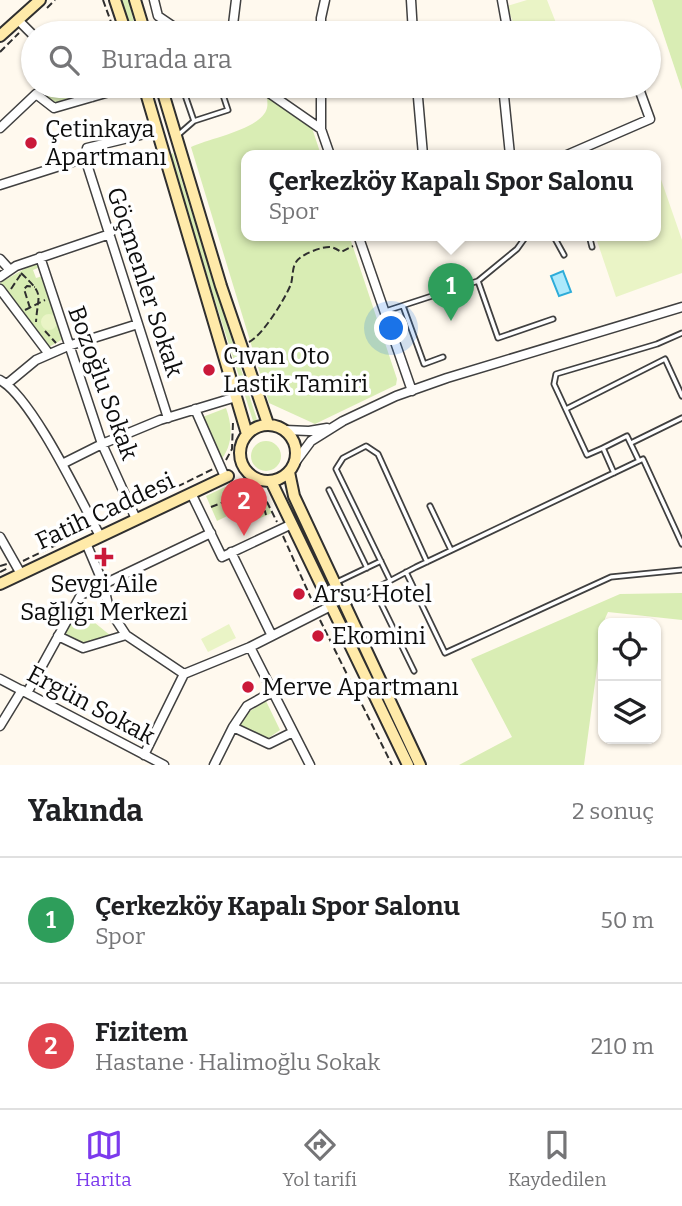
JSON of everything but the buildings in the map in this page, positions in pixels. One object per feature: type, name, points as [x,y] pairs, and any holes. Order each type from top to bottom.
[{"type":"main road","points":[[0,36],[40,0]]},
{"type":"main road","points":[[115,0],[122,21]]},
{"type":"main road","points":[[135,0],[141,21]]},
{"type":"main road","points":[[147,98],[247,434]]},
{"type":"main road","points":[[164,98],[221,286],[268,424]]},
{"type":"main road","points":[[157,131],[176,136]]},
{"type":"main road","points":[[164,151],[176,136]]},
{"type":"main road","points":[[291,468],[281,478],[271,481],[255,478],[228,479],[247,434],[268,424],[285,430],[296,446],[291,468],[294,496],[420,765]]},
{"type":"main road","points":[[240,449],[243,466],[255,478]]},
{"type":"main road","name":"Fatih Caddesi","points":[[0,584],[191,493],[228,479]]},
{"type":"main road","points":[[271,481],[408,765]]},
{"type":"street","points":[[155,0],[158,16],[165,21]]},
{"type":"street","points":[[233,21],[236,0]]},
{"type":"street","points":[[321,21],[325,0]]},
{"type":"street","points":[[411,0],[412,21]]},
{"type":"street","points":[[502,0],[506,21]]},
{"type":"street","points":[[0,27],[15,22],[21,26]]},
{"type":"street","points":[[0,128],[32,98]]},
{"type":"street","points":[[41,98],[54,108],[89,98]]},
{"type":"street","points":[[277,98],[321,128]]},
{"type":"street","points":[[321,98],[321,128],[328,150]]},
{"type":"street","points":[[418,98],[423,150]]},
{"type":"street","points":[[504,98],[509,150]]},
{"type":"street","points":[[579,150],[650,119],[642,98]]},
{"type":"street","points":[[0,185],[85,158],[87,148],[157,131]]},
{"type":"street","name":"Göçmenler Sokak","points":[[85,158],[168,418]]},
{"type":"street","points":[[0,278],[40,257],[110,234]]},
{"type":"street","points":[[361,241],[412,391]]},
{"type":"street","name":"Bozoğlu Sokak","points":[[40,257],[65,348],[102,444],[136,519]]},
{"type":"street","points":[[0,259],[16,270]]},
{"type":"street","points":[[0,289],[21,309],[49,354]]},
{"type":"street","points":[[291,468],[311,440],[412,391],[682,307]]},
{"type":"street","points":[[100,536],[62,464],[19,396],[3,382],[49,354],[138,324]]},
{"type":"street","points":[[62,464],[102,444],[168,418],[236,397]]},
{"type":"street","points":[[195,409],[228,479]]},
{"type":"street","points":[[285,430],[309,431],[333,427]]},
{"type":"street","points":[[191,493],[222,557],[292,524]]},
{"type":"street","points":[[0,726],[25,691],[81,595],[211,534]]},
{"type":"street","points":[[0,537],[21,574]]},
{"type":"street","points":[[86,543],[103,583],[108,609],[126,635],[184,674]]},
{"type":"street","points":[[231,552],[272,636]]},
{"type":"street","points":[[144,755],[184,674],[250,647],[331,606]]},
{"type":"street","points":[[58,636],[83,648],[126,635]]},
{"type":"street","points":[[250,647],[310,765]]},
{"type":"street","name":"Ergün Sokak","points":[[0,678],[161,764]]},
{"type":"street","points":[[214,765],[247,706],[272,692]]},
{"type":"street","points":[[233,727],[269,744],[293,732]]},
{"type":"lane","points":[[186,98],[194,121]]},
{"type":"lane","points":[[176,136],[194,121],[228,110],[224,98]]},
{"type":"lane","points":[[384,312],[478,281],[517,249],[523,241]]},
{"type":"lane","points":[[557,241],[565,255]]},
{"type":"lane","points":[[591,241],[593,247]]},
{"type":"lane","points":[[478,281],[498,338],[553,319]]},
{"type":"lane","points":[[403,306],[424,364],[443,357]]},
{"type":"lane","points":[[639,461],[628,436],[587,455],[554,384],[556,374],[657,344],[682,333]]},
{"type":"lane","points":[[566,409],[665,359],[682,396]]},
{"type":"lane","points":[[631,443],[682,418]]},
{"type":"lane","points":[[390,580],[336,469],[342,458],[366,446],[378,454],[427,562]]},
{"type":"lane","points":[[603,448],[614,472]]},
{"type":"lane","points":[[344,605],[451,550],[643,459],[682,544]]},
{"type":"lane","points":[[329,490],[367,568]]},
{"type":"lane","points":[[430,506],[451,550]]},
{"type":"lane","points":[[333,583],[381,561]]},
{"type":"lane","points":[[406,572],[445,653],[611,577],[682,570]]},
{"type":"lane","points":[[374,589],[414,671]]},
{"type":"path","points":[[103,0],[111,21]]},
{"type":"path","points":[[248,342],[262,331],[283,300],[298,258],[330,247],[341,252],[355,241]]},
{"type":"path","points":[[11,289],[16,270],[36,287],[39,294],[35,320],[38,327],[65,348]]},
{"type":"path","points":[[30,308],[24,289],[27,286],[36,287]]},
{"type":"path","points":[[21,309],[30,308],[52,296]]},
{"type":"path","points":[[228,479],[263,494],[317,613],[392,765]]},
{"type":"path","points":[[240,486],[253,512]]},
{"type":"path","points":[[242,504],[244,497]]},
{"type":"path","points":[[211,507],[244,497],[262,501],[266,515]]},
{"type":"green space","points":[[119,0],[129,0],[133,21],[127,21]]},
{"type":"green space","points":[[527,0],[547,0],[555,21],[513,21],[507,6]]},
{"type":"green space","points":[[652,0],[682,0],[682,90],[661,21]]},
{"type":"green space","points":[[48,98],[68,98],[54,103]]},
{"type":"green space","points":[[267,98],[270,98],[312,128],[319,150],[241,150],[241,241],[351,241],[397,379],[396,385],[315,424],[269,403],[191,147],[256,122],[267,108]]},
{"type":"green space","points":[[173,153],[258,423],[254,424],[169,155]]},
{"type":"green space","points":[[661,179],[682,240],[682,273],[616,297],[597,241],[661,241]]},
{"type":"green space","points":[[38,261],[40,267],[33,270],[36,278],[43,276],[63,339],[49,347],[0,283]]},
{"type":"green space","points":[[49,314],[55,316],[55,328],[49,330],[43,328],[41,322],[43,316]]},
{"type":"green space","points":[[226,408],[230,436],[227,450],[219,462],[200,418]]},
{"type":"green space","points":[[266,441],[277,445],[281,456],[277,467],[266,471],[255,467],[251,456],[255,445]]},
{"type":"green space","points":[[225,487],[249,489],[263,494],[272,513],[258,519],[250,505],[217,521],[206,496]]},
{"type":"green space","points":[[682,593],[682,620],[608,612],[605,618],[598,618],[598,660],[584,765],[459,765],[512,737],[471,659],[620,594]]},
{"type":"green space","points":[[78,609],[111,636],[85,644],[65,634]]},
{"type":"green space","points":[[229,624],[236,638],[208,652],[201,639]]},
{"type":"green space","points":[[266,701],[280,730],[267,739],[238,725],[247,713]]},
{"type":"water","points":[[563,271],[571,292],[559,296],[551,276]]},
{"type":"place","name":"Çetinkaya Apartmanı","points":[[31,143]]},
{"type":"place","name":"Çerkezköy Kapalı Spor Salonu","points":[[451,321]]},
{"type":"place","name":"Cıvan Oto Lastik Tamiri","points":[[209,370]]},
{"type":"place","name":"Fizitem","points":[[244,536]]},
{"type":"place","name":"Sevgi Aile Sağlığı Merkezi","points":[[104,557]]},
{"type":"place","name":"Arsu Hotel","points":[[299,594]]},
{"type":"place","name":"Ekomini","points":[[318,636]]},
{"type":"place","name":"Merve Apartmanı","points":[[248,687]]}]
